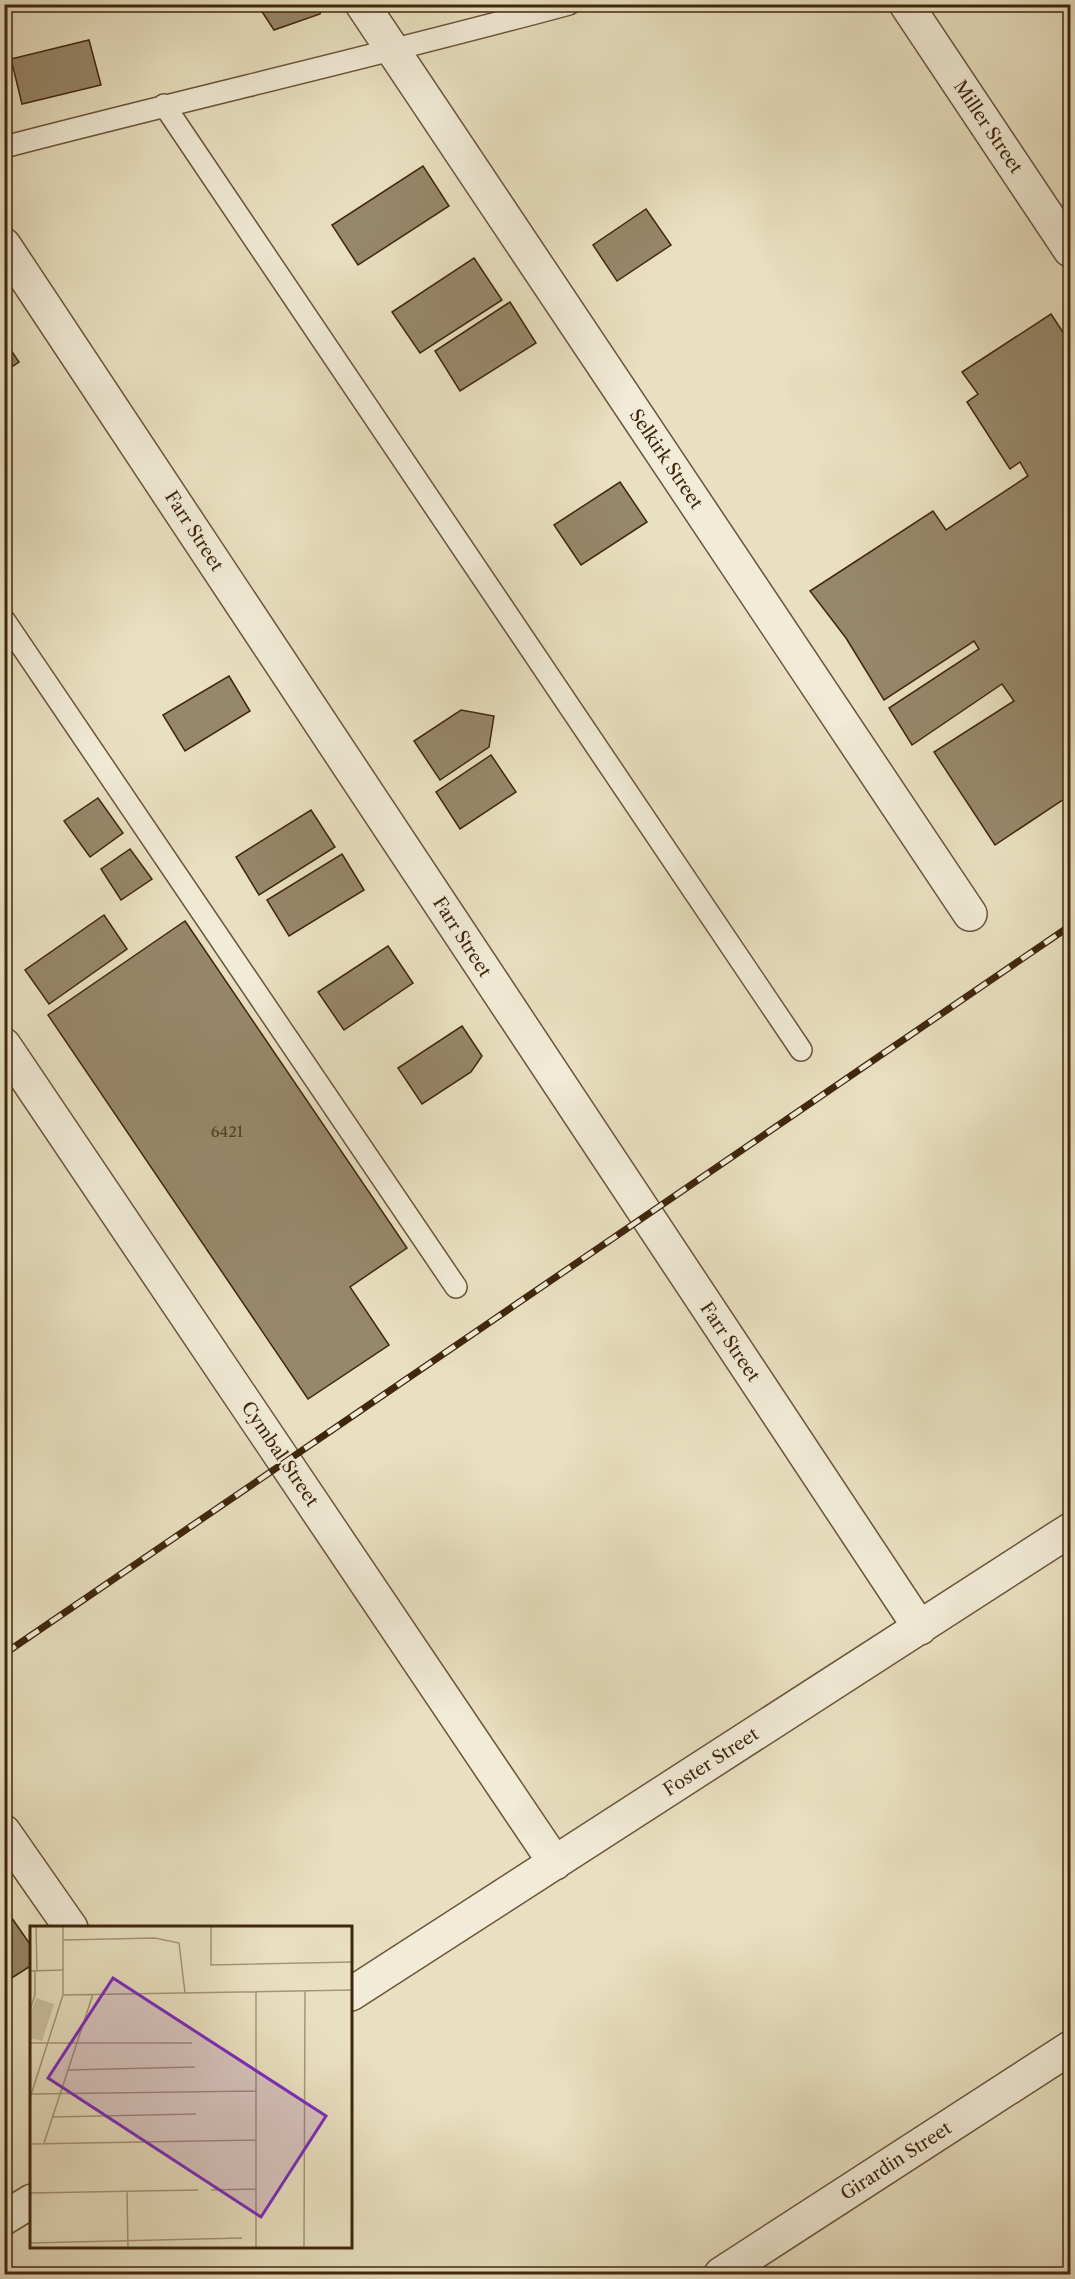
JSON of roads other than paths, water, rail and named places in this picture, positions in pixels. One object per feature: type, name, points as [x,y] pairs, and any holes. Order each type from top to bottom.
[{"type":"street","name":"Selkirk Street","points":[[362,4],[970,914]]},
{"type":"street","name":"Miller Street","points":[[906,4],[1071,250]]},
{"type":"street","name":"Farr Street","points":[[4,245],[920,1628]]},
{"type":"street","name":"Cymbal Street","points":[[4,1045],[555,1863]]},
{"type":"street","name":"Foster Street","points":[[352,1993],[1071,1530]]},
{"type":"street","points":[[4,1832],[70,1926]]},
{"type":"street","name":"Girardin Street","points":[[721,2274],[1071,2048]]},
{"type":"street","points":[[4,2218],[30,2202]]},
{"type":"lane","points":[[4,147],[164,105],[393,52],[569,4]]},
{"type":"lane","points":[[164,105],[801,1050]]},
{"type":"lane","points":[[4,620],[456,1287]]},
{"type":"railway","points":[[4,1654],[1070,926]]}]
